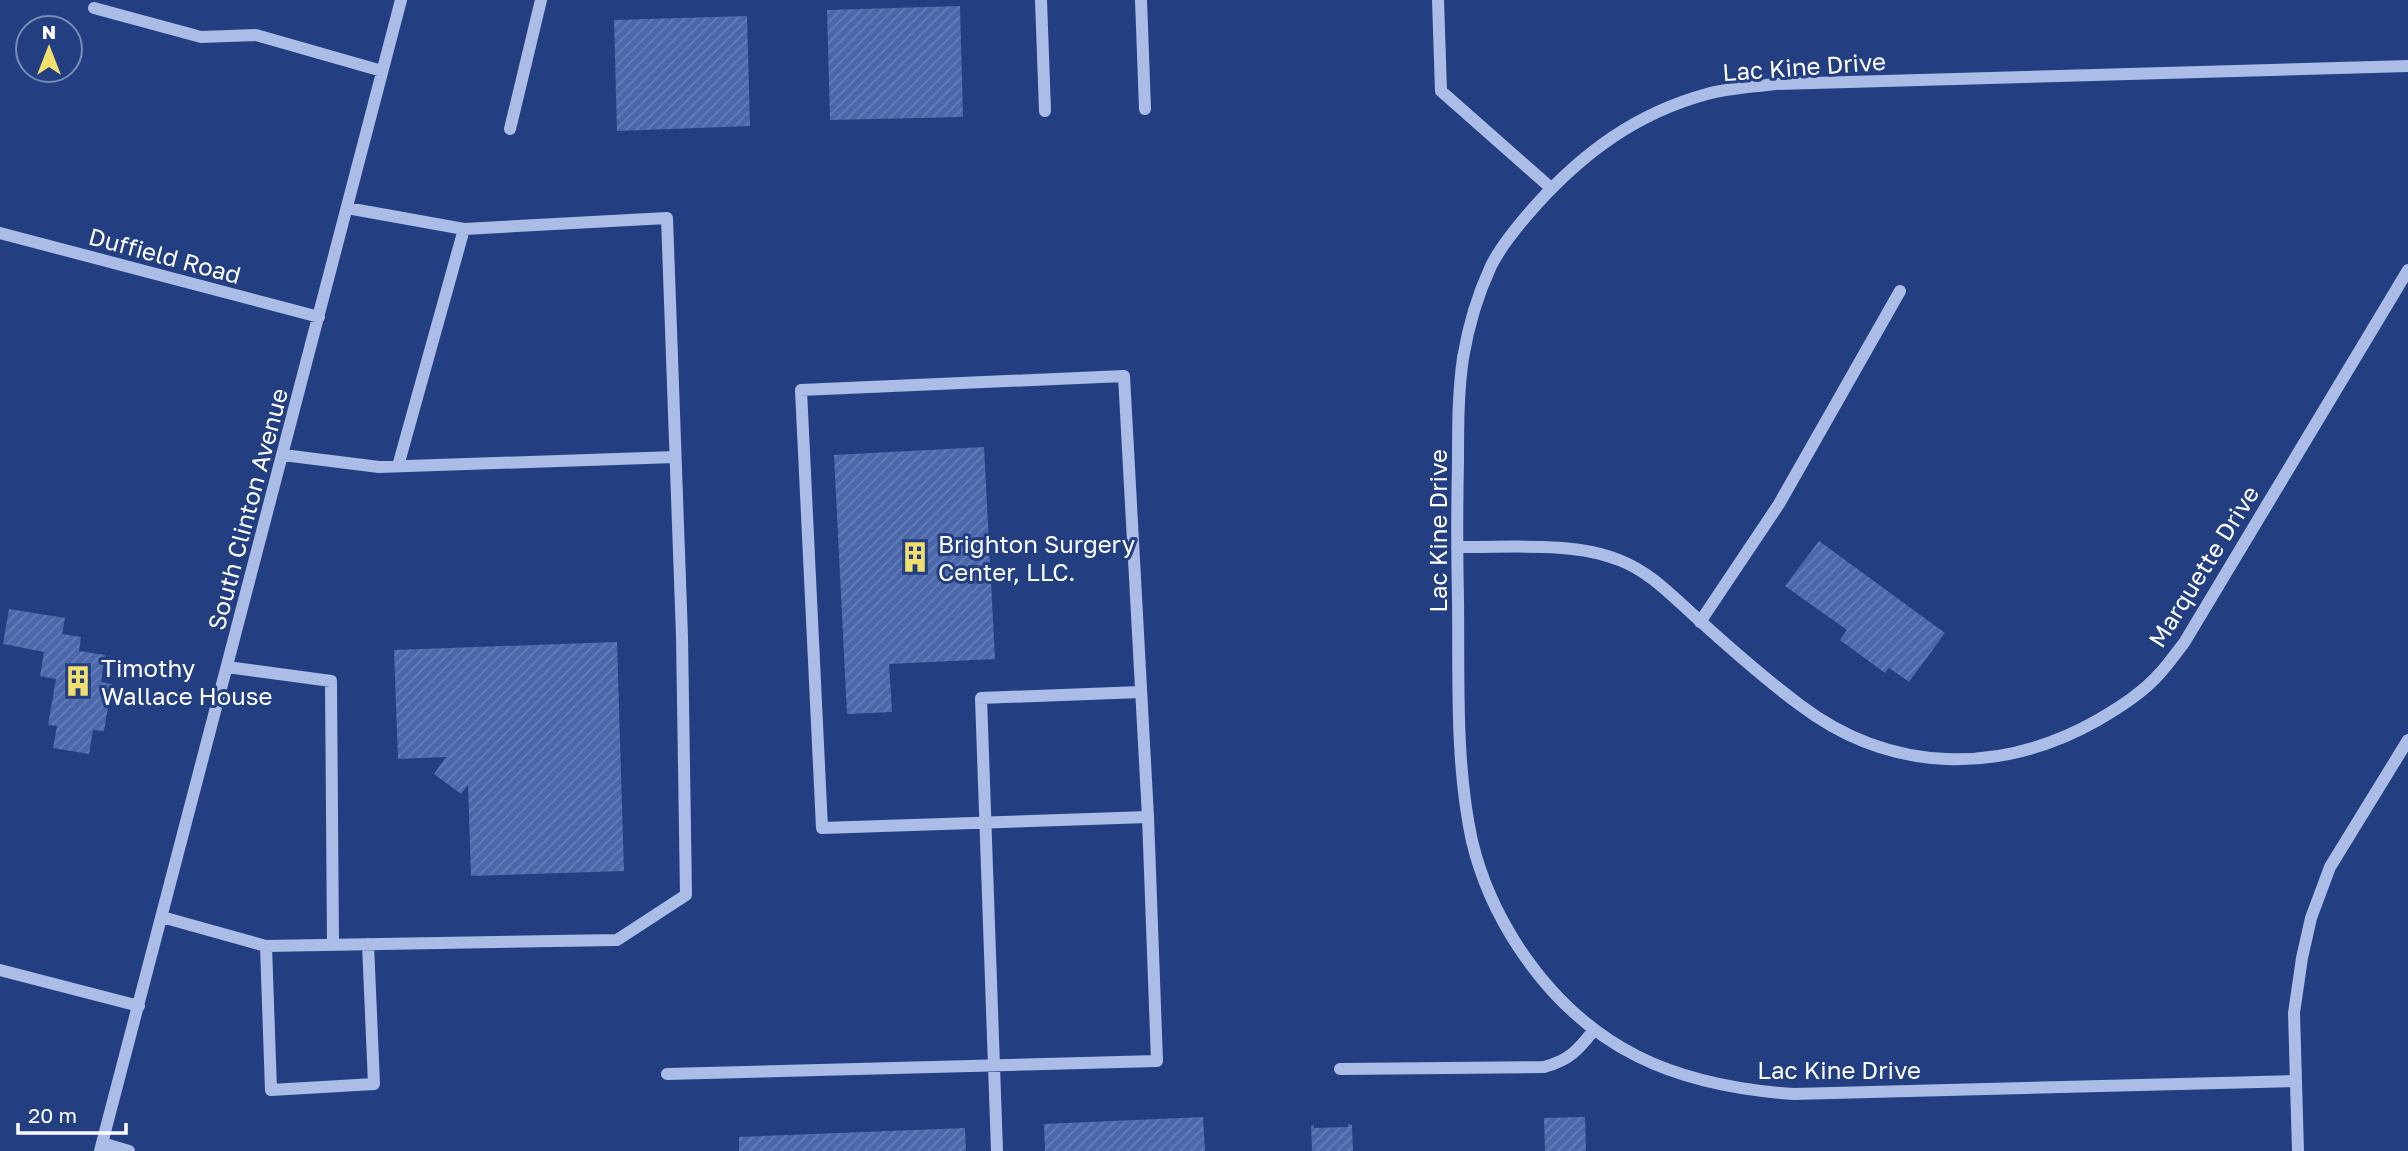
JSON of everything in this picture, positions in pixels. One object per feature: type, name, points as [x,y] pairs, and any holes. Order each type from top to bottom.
[{"type":"street","name":"South Clinton Avenue","points":[[101,1147],[401,0]]},
{"type":"street","points":[[510,129],[541,0]]},
{"type":"street","points":[[1041,0],[1045,111]]},
{"type":"street","points":[[1141,0],[1145,109]]},
{"type":"street","points":[[1438,0],[1441,91],[1551,188]]},
{"type":"street","points":[[94,8],[201,37],[256,35],[382,71]]},
{"type":"street","name":"Lac Kine Drive","points":[[2295,1081],[1794,1094],[1762,1092],[1712,1084],[1672,1072],[1637,1056],[1594,1030],[1556,996],[1510,934],[1491,898],[1472,843],[1461,746],[1457,547],[1459,401],[1464,356],[1476,307],[1492,264],[1521,221],[1551,188],[1602,143],[1653,113],[1709,93],[1775,84],[2408,65]]},
{"type":"street","points":[[162,916],[266,946],[617,940],[686,895],[682,636],[667,218],[464,229],[347,208]]},
{"type":"street","points":[[398,466],[464,229]]},
{"type":"street","name":"Duffield Road","points":[[0,233],[319,317]]},
{"type":"street","name":"Marquette Drive","points":[[1457,547],[1560,549],[1619,559],[1661,586],[1802,707],[1850,735],[1897,754],[1954,760],[2009,756],[2068,737],[2121,707],[2160,674],[2183,643],[2408,270]]},
{"type":"street","points":[[1700,622],[1779,504],[1900,292]]},
{"type":"street","points":[[667,1074],[1157,1060],[1147,817],[1141,692],[1124,376],[801,390],[822,828],[1147,817]]},
{"type":"street","points":[[283,455],[379,467],[676,457]]},
{"type":"street","points":[[227,667],[331,681],[333,945]]},
{"type":"street","points":[[997,1151],[981,698],[1141,692]]},
{"type":"street","points":[[2298,1151],[2294,1013],[2311,918],[2330,867],[2408,740]]},
{"type":"street","points":[[266,946],[271,1090],[374,1084],[368,944]]},
{"type":"street","points":[[0,970],[139,1006]]},
{"type":"street","points":[[1340,1069],[1544,1067],[1561,1062],[1578,1050],[1594,1030]]},
{"type":"street","points":[[101,1147],[129,1151]]},
{"type":"building","points":[[960,6],[963,117],[830,120],[827,10]]},
{"type":"building","points":[[747,16],[750,126],[617,131],[614,20]]},
{"type":"building","name":"Brighton Surgery Center, LLC.","points":[[984,447],[995,659],[889,664],[892,712],[847,714],[834,455]]},
{"type":"building","points":[[1819,541],[1945,633],[1909,682],[1889,668],[1885,673],[1840,640],[1847,630],[1785,586]]},
{"type":"building","name":"Timothy Wallace House","points":[[9,609],[65,618],[62,634],[81,637],[79,651],[105,655],[101,682],[112,684],[104,731],[93,730],[89,754],[53,748],[57,726],[48,725],[56,679],[40,676],[44,652],[3,644]]},
{"type":"building","points":[[617,642],[624,871],[471,876],[468,785],[461,794],[434,774],[446,757],[398,759],[394,650]]},
{"type":"building","points":[[1203,1117],[1205,1151],[1045,1151],[1044,1124]]},
{"type":"building","points":[[1585,1117],[1586,1151],[1545,1151],[1544,1118]]},
{"type":"building","points":[[1348,1124],[1352,1125],[1353,1151],[1312,1151],[1311,1126],[1348,1127]]},
{"type":"building","points":[[965,1128],[966,1151],[739,1151],[739,1137]]},
{"type":"place","name":"Brighton Surgery Center, LLC.","points":[[915,557]]},
{"type":"place","name":"Timothy Wallace House","points":[[78,681]]}]
